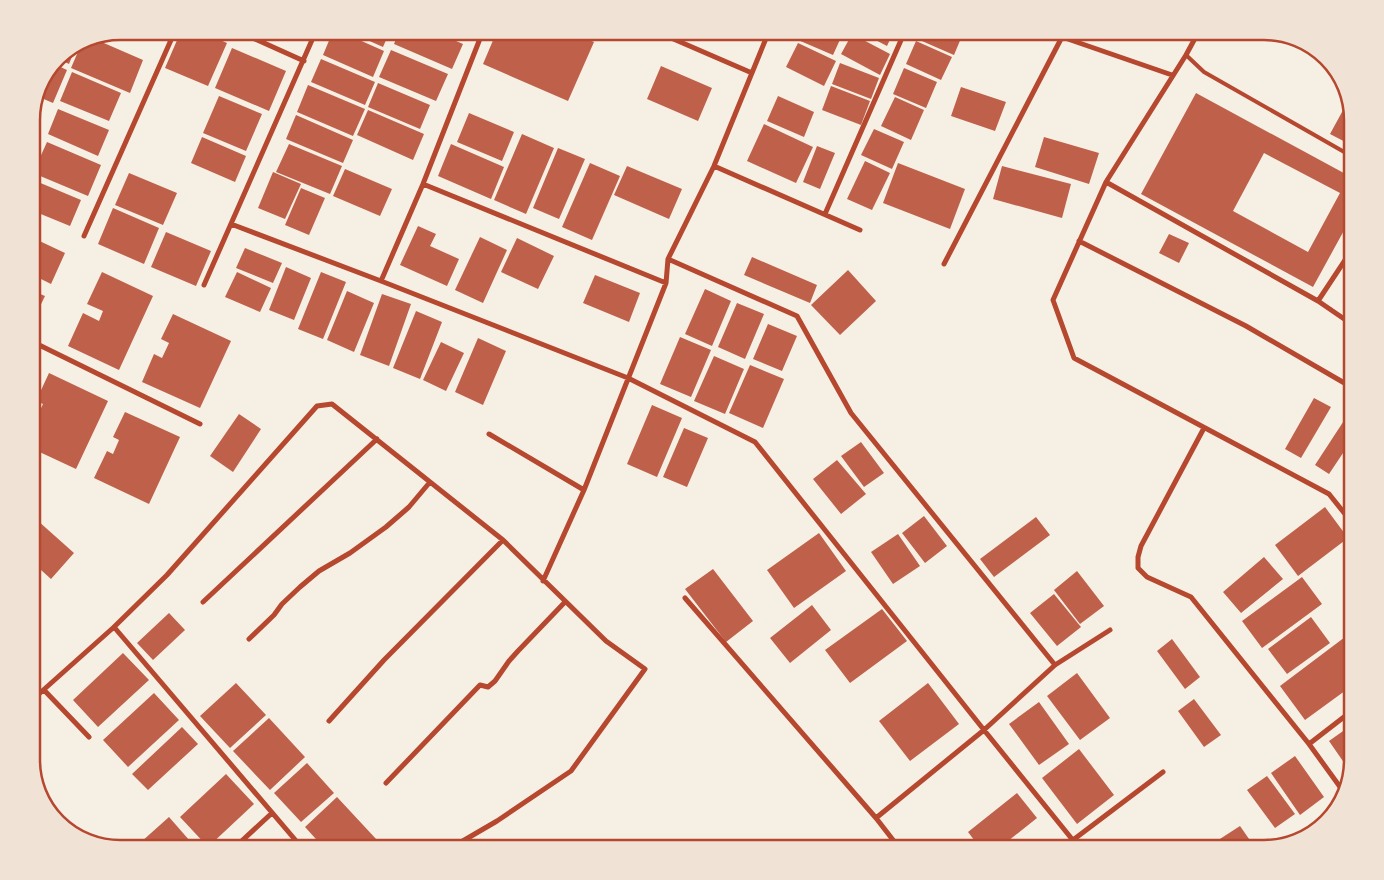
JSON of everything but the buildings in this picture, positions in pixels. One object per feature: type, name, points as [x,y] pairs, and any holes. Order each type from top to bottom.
[{"type":"street","points":[[84,236],[171,40]]},
{"type":"street","points":[[257,40],[304,61]]},
{"type":"street","points":[[204,285],[312,40]]},
{"type":"street","points":[[381,281],[423,184],[479,40]]},
{"type":"street","points":[[676,40],[752,73]]},
{"type":"street","points":[[543,581],[584,490],[666,283],[668,259],[714,166],[765,40]]},
{"type":"street","points":[[825,214],[901,40]]},
{"type":"street","points":[[944,264],[1060,40]]},
{"type":"street","points":[[1071,40],[1172,75]]},
{"type":"street","points":[[1194,40],[1106,182],[1053,300],[1074,358],[1329,494],[1344,513]]},
{"type":"street","points":[[714,166],[860,230]]},
{"type":"street","points":[[1106,182],[1318,301],[1344,319]]},
{"type":"street","points":[[423,184],[666,283]]},
{"type":"street","points":[[231,224],[628,378],[755,442],[1073,840],[1163,772]]},
{"type":"street","points":[[1080,241],[1246,326],[1344,383]]},
{"type":"street","points":[[668,259],[797,316],[851,413],[1056,665]]},
{"type":"street","points":[[1318,301],[1344,262]]},
{"type":"street","points":[[40,345],[200,424]]},
{"type":"street","points":[[40,693],[114,627],[167,575],[317,406],[332,404],[502,540],[606,641],[645,669],[571,771],[497,821],[464,840]]},
{"type":"street","points":[[1204,428],[1141,546],[1138,556],[1138,568],[1147,577],[1191,597],[1309,744],[1339,786]]},
{"type":"street","points":[[489,434],[584,490]]},
{"type":"street","points":[[203,602],[377,439]]},
{"type":"street","points":[[249,639],[274,615],[282,604],[319,571],[350,553],[409,508],[430,482]]},
{"type":"street","points":[[329,721],[384,660],[502,540]]},
{"type":"street","points":[[684,598],[893,840]]},
{"type":"street","points":[[386,784],[480,685],[488,687],[495,681],[509,661],[565,602]]},
{"type":"street","points":[[114,627],[295,840]]},
{"type":"street","points":[[876,818],[984,730],[1056,665],[1110,630]]},
{"type":"street","points":[[44,690],[89,737]]},
{"type":"street","points":[[1309,744],[1344,717]]},
{"type":"street","points":[[243,840],[272,813]]},
{"type":"lane","points":[[1186,55],[1204,72],[1344,152]]}]
